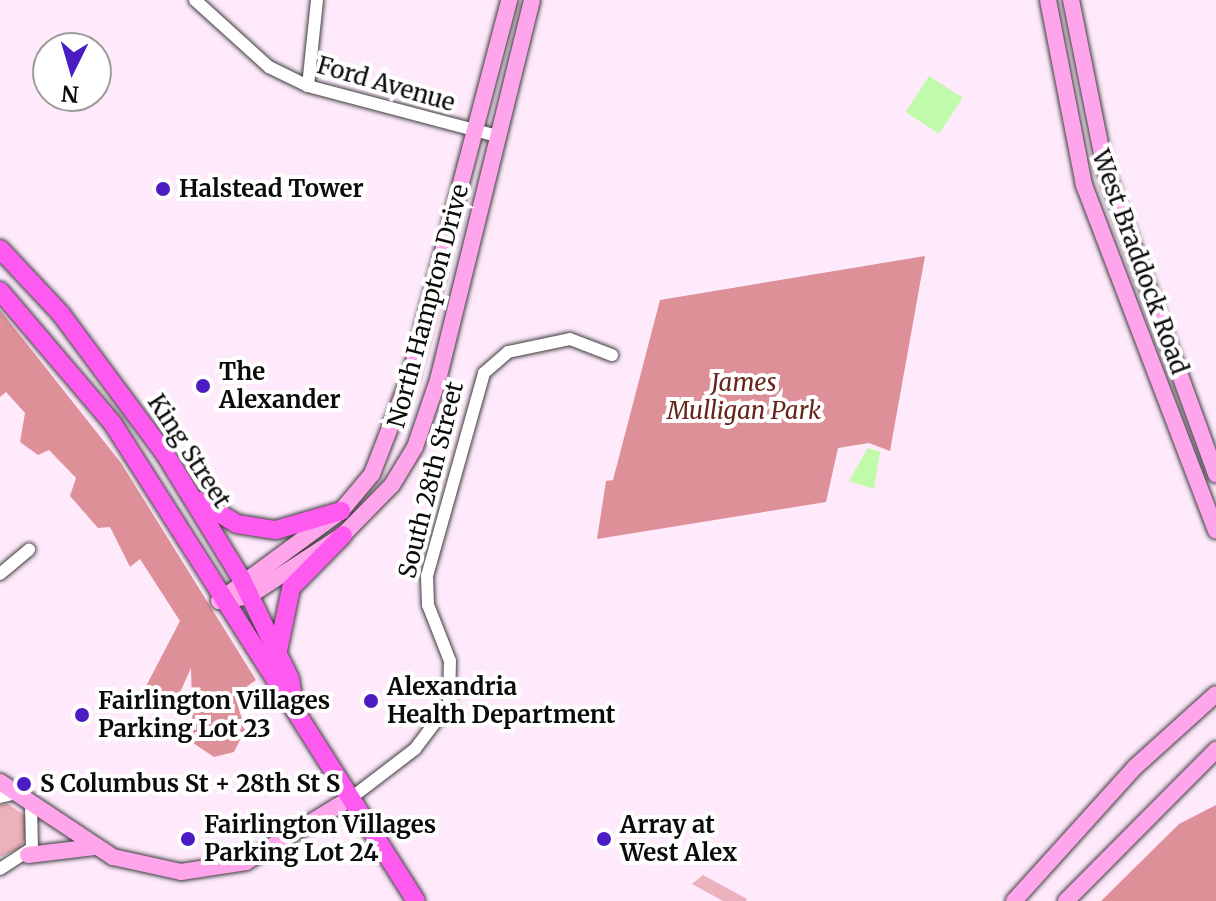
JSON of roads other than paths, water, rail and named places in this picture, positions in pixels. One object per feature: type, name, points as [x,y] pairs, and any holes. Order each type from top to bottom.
[{"type":"main road","name":"King Street","points":[[0,249],[84,342],[188,492],[241,578],[279,657],[294,705],[416,901]]},
{"type":"main road","name":"King Street","points":[[0,291],[113,424],[272,685],[294,705]]},
{"type":"main road","points":[[188,492],[216,514],[256,528],[304,527],[341,511]]},
{"type":"main road","points":[[279,657],[279,624],[291,588],[343,535]]},
{"type":"street","name":"Ford Avenue","points":[[195,0],[260,59],[308,86],[497,136]]},
{"type":"street","points":[[308,86],[317,0]]},
{"type":"street","name":"North Hampton Drive","points":[[219,601],[241,578],[341,511],[372,474],[399,411],[509,0]]},
{"type":"street","name":"North Hampton Drive","points":[[219,601],[249,596],[343,535],[392,485],[428,416],[532,0]]},
{"type":"street","name":"West Braddock Road","points":[[1048,0],[1084,185],[1216,531]]},
{"type":"street","name":"West Braddock Road","points":[[1071,0],[1105,169],[1216,474]]},
{"type":"street","name":"South 28th Street","points":[[95,847],[160,871],[221,870],[351,798],[415,749],[449,704],[450,661],[428,605],[427,576],[484,373],[508,352],[570,339],[612,355]]},
{"type":"street","points":[[0,574],[29,550]]},
{"type":"street","points":[[1014,901],[1134,768],[1216,694]]},
{"type":"street","points":[[1066,901],[1216,750]]},
{"type":"street","points":[[0,782],[8,795],[31,804],[95,847]]},
{"type":"street","points":[[28,855],[36,827],[31,804]]},
{"type":"street","points":[[0,869],[28,855],[95,847]]},
{"type":"place","name":"Halstead Tower","points":[[163,189]]},
{"type":"place","name":"The Alexander","points":[[203,386]]},
{"type":"place","name":"Alexandria Health Department","points":[[371,701]]},
{"type":"place","name":"Fairlington Villages Parking Lot 23","points":[[82,715]]},
{"type":"place","name":"S Columbus St + 28th St S","points":[[24,784]]},
{"type":"place","name":"Fairlington Villages Parking Lot 24","points":[[188,839]]},
{"type":"place","name":"Array at West Alex","points":[[604,839]]},
{"type":"park label","name":"James Mulligan Park","points":[[744,397]]}]
